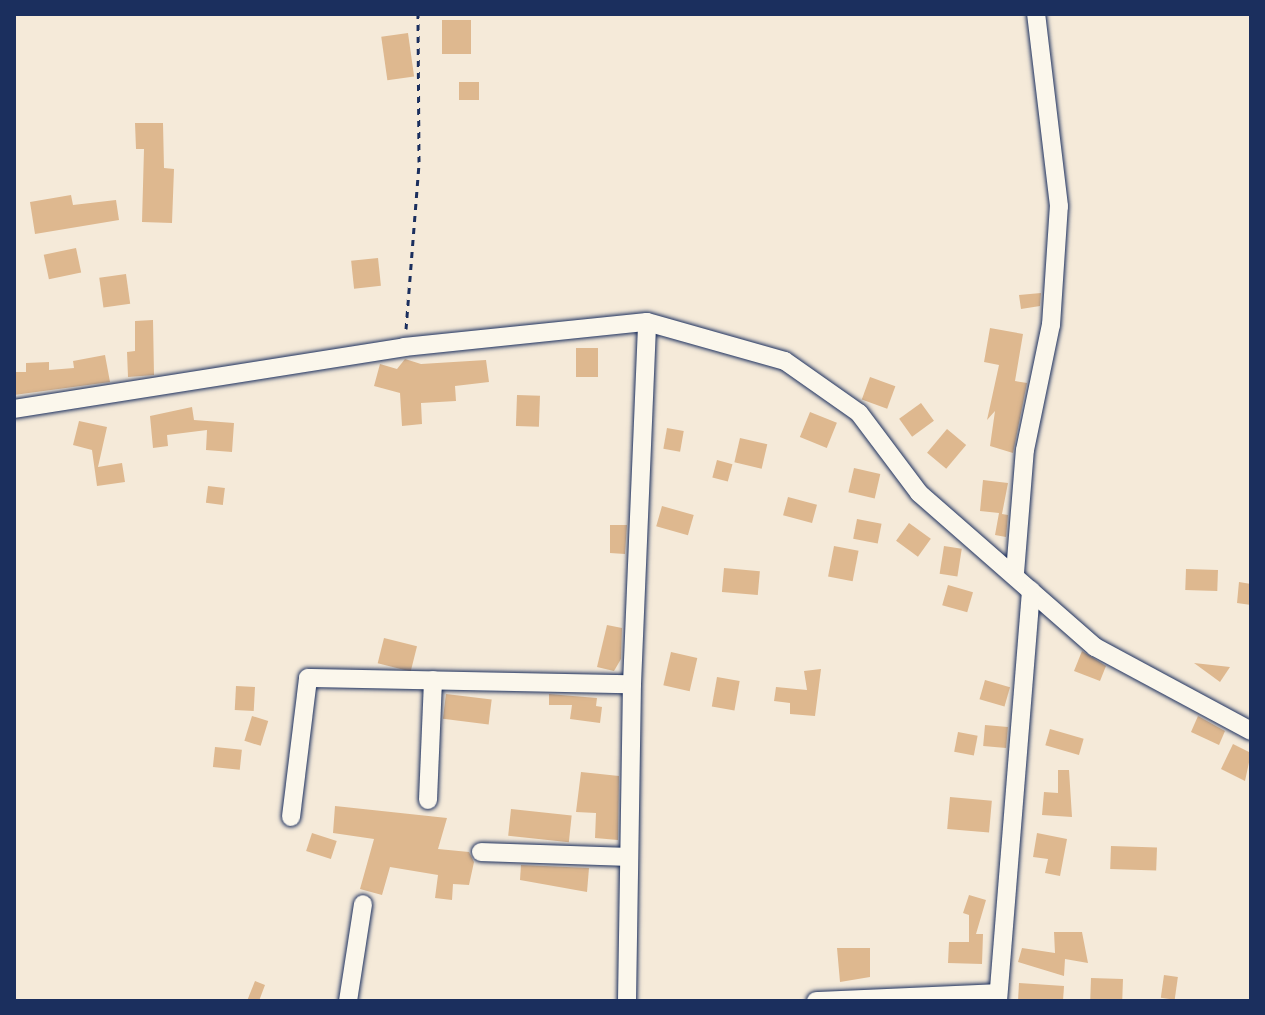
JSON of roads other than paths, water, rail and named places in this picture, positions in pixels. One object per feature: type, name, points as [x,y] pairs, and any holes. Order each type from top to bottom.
[{"type":"street","points":[[1015,573],[1025,450],[1051,325],[1059,206],[1036,14]]},
{"type":"street","points":[[627,1001],[632,684],[647,322]]},
{"type":"street","points":[[14,409],[404,347],[647,322],[785,361],[859,413],[919,493],[1015,573],[1095,647],[1251,731]]},
{"type":"street","points":[[816,1001],[998,997],[1031,590]]},
{"type":"street","points":[[291,817],[308,678],[632,684]]},
{"type":"street","points":[[428,800],[433,680]]},
{"type":"street","points":[[481,852],[629,857]]},
{"type":"street","points":[[348,1001],[363,904]]}]
